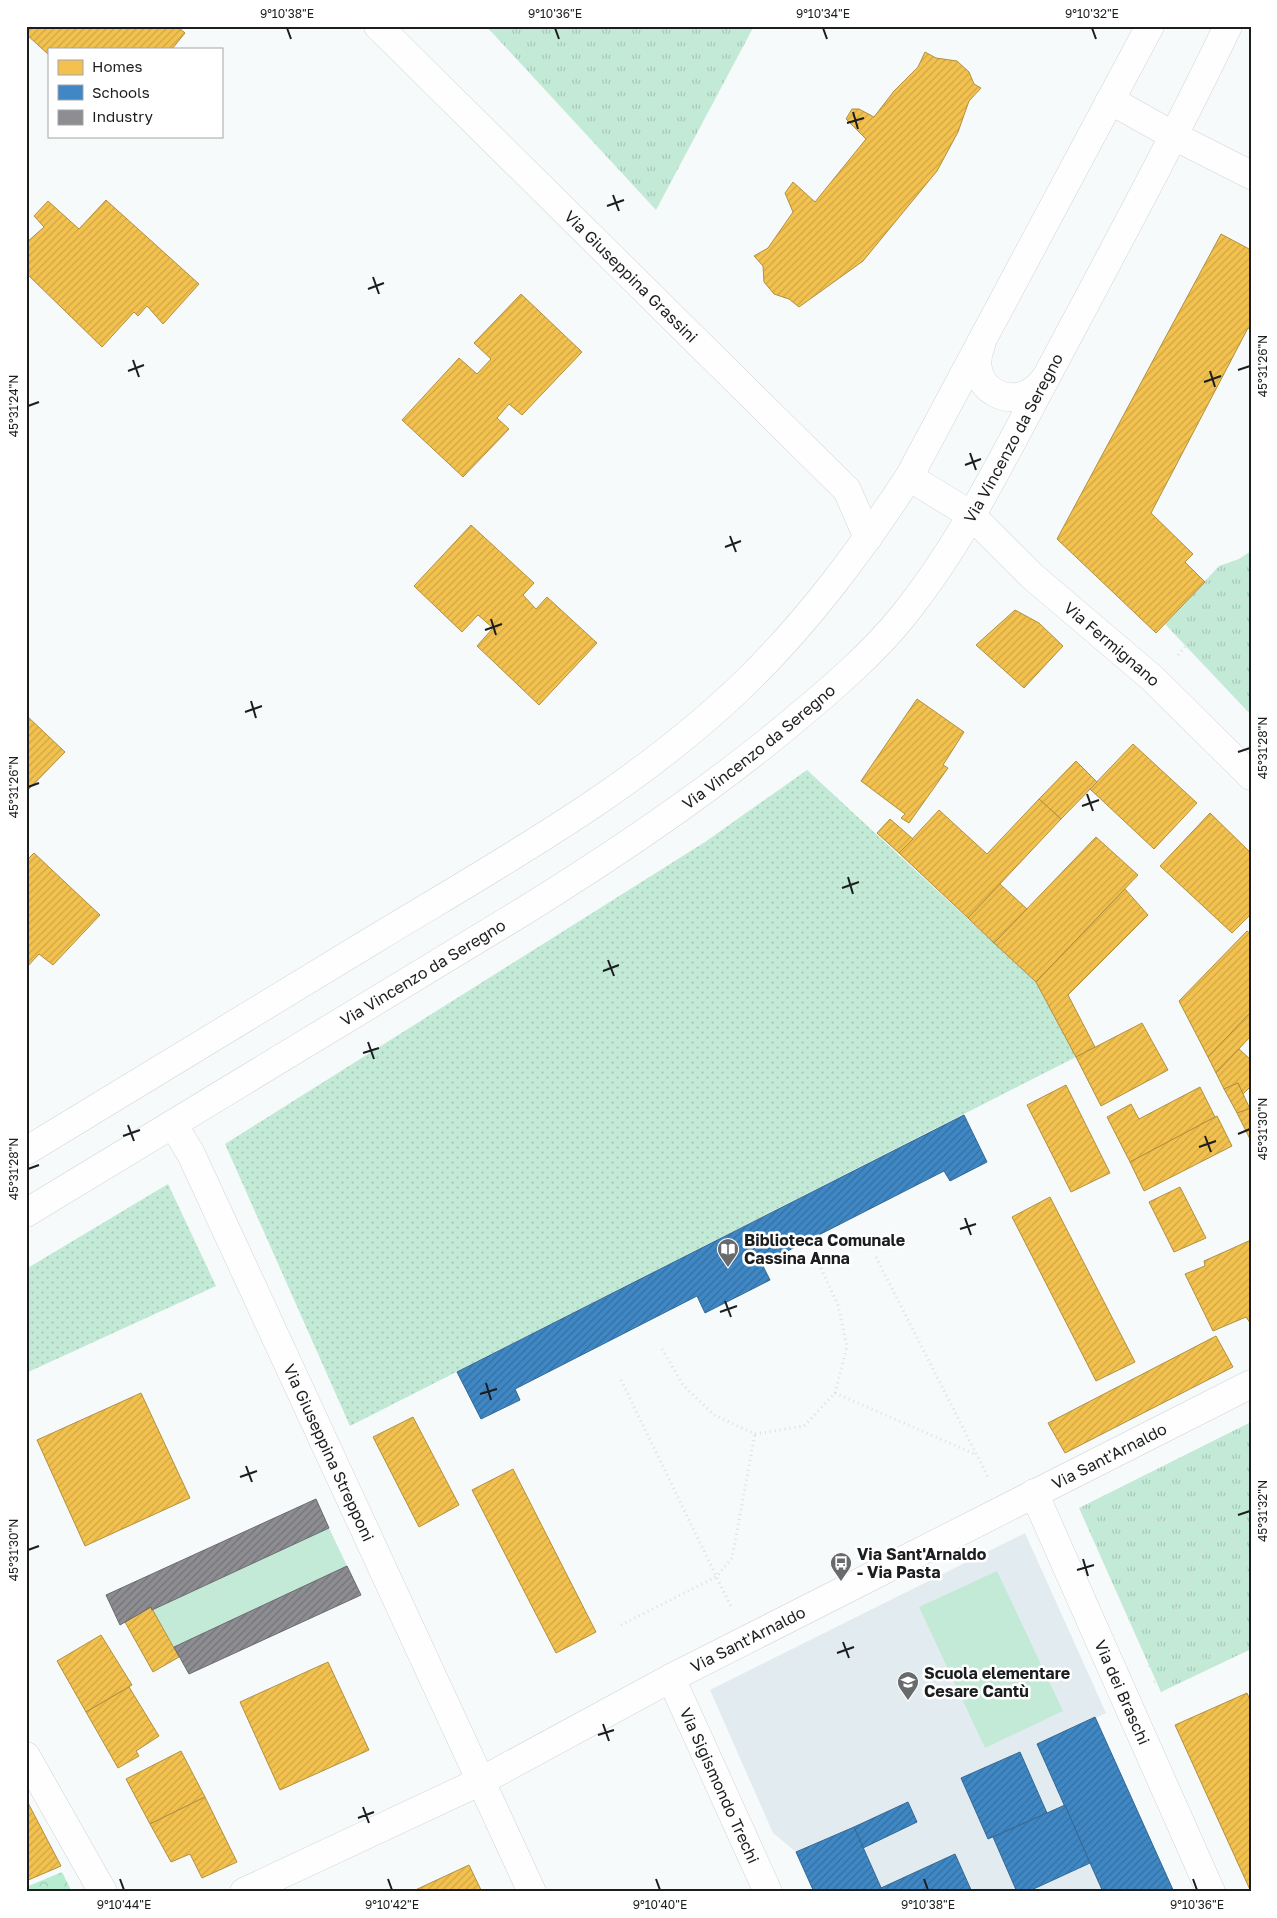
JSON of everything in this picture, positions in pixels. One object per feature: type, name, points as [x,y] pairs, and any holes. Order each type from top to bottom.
[{"type":"street","name":"Via Giuseppina Grassini","points":[[378,26],[848,490],[868,538]]},
{"type":"street","points":[[26,1151],[538,840],[631,778],[691,731],[748,680],[823,598],[868,538],[909,477],[1150,26]]},
{"type":"street","name":"Via Vincenzo da Seregno","points":[[26,1213],[558,890],[625,847],[752,754],[831,689],[876,646],[903,616],[927,584],[971,515],[1174,136],[1228,26]]},
{"type":"street","points":[[1110,100],[1174,136],[1251,175]]},
{"type":"street","points":[[980,345],[977,367],[982,380],[992,391],[1006,397],[1020,397],[1034,391],[1044,380]]},
{"type":"street","name":"Via Fermignano","points":[[909,477],[971,515],[1032,576],[1152,678],[1251,776]]},
{"type":"street","name":"Via Giuseppina Strepponi","points":[[173,1124],[192,1154],[471,1755],[481,1782],[532,1892]]},
{"type":"street","name":"Via Sant'Arnaldo","points":[[244,1892],[481,1782],[671,1678],[1251,1384]]},
{"type":"street","name":"Via dei Braschi","points":[[1034,1493],[1131,1692],[1211,1892]]},
{"type":"street","name":"Via Sigismondo Trechi","points":[[671,1678],[768,1892]]},
{"type":"street","points":[[26,1756],[103,1892]]},
{"type":"path","points":[[1172,661],[1228,597],[1251,602]]},
{"type":"path","points":[[876,1257],[1004,1508]]},
{"type":"path","points":[[662,1349],[683,1385],[714,1415],[755,1434],[804,1426],[836,1393],[847,1347],[838,1305],[819,1264]]},
{"type":"path","points":[[621,1380],[748,1639]]},
{"type":"path","points":[[836,1393],[977,1456]]},
{"type":"path","points":[[621,1626],[716,1577],[732,1558],[755,1434]]},
{"type":"path","points":[[1079,1508],[1230,1530],[1251,1520]]},
{"type":"path","points":[[1131,1692],[1216,1528]]},
{"type":"path","points":[[1230,1530],[1251,1574]]},
{"type":"path","points":[[1131,1692],[1251,1636]]},
{"type":"shaded area","name":"Scuola elementare Cesare Cantù","points":[[1025,1533],[1106,1713],[1096,1718],[1174,1892],[814,1892],[796,1852],[773,1833],[710,1690]]},
{"type":"green space","points":[[486,26],[754,26],[656,210]]},
{"type":"green space","points":[[1251,551],[1251,715],[1165,624],[1219,566],[1239,559]]},
{"type":"green space","points":[[807,770],[1036,982],[1076,1057],[350,1426],[225,1144],[705,842]]},
{"type":"green space","points":[[168,1184],[216,1286],[26,1373],[26,1269]]},
{"type":"green space","points":[[1251,1422],[1251,1649],[1161,1692],[1079,1508]]},
{"type":"green space","points":[[329,1528],[347,1566],[174,1647],[152,1610]]},
{"type":"green space","points":[[997,1571],[1063,1711],[985,1748],[919,1607]]},
{"type":"green space","points":[[62,1872],[72,1892],[26,1892],[26,1887]]},
{"type":"building: Homes","points":[[26,26],[177,26],[185,33],[173,48],[48,48],[48,54],[26,34]]},
{"type":"building: Homes","points":[[925,52],[936,58],[957,61],[969,72],[974,84],[981,88],[969,101],[958,132],[937,171],[863,261],[799,307],[789,299],[774,294],[764,282],[763,266],[754,256],[768,248],[793,212],[785,193],[793,182],[815,202],[866,139],[846,119],[852,109],[859,109],[874,117],[894,91],[918,67]]},
{"type":"building: Homes","points":[[106,200],[199,284],[163,324],[147,306],[138,316],[134,312],[102,347],[26,273],[26,243],[44,227],[34,216],[48,201],[79,229]]},
{"type":"building: Homes","points":[[1221,234],[1251,250],[1251,329],[1248,328],[1151,513],[1193,554],[1185,562],[1205,582],[1156,633],[1057,539]]},
{"type":"building: Homes","points":[[521,294],[582,352],[522,415],[509,404],[497,418],[509,429],[463,477],[402,420],[459,358],[477,374],[491,359],[474,343]]},
{"type":"building: Homes","points":[[471,525],[534,583],[523,595],[536,609],[547,597],[597,643],[539,705],[477,646],[493,628],[478,615],[462,632],[414,586]]},
{"type":"building: Homes","points":[[1015,610],[1039,623],[1063,646],[1024,688],[976,645]]},
{"type":"building: Homes","points":[[917,699],[964,732],[943,765],[948,768],[909,823],[901,818],[905,814],[861,781]]},
{"type":"building: Homes","points":[[26,715],[65,752],[26,792]]},
{"type":"building: Homes","points":[[1133,744],[1197,803],[1154,849],[1090,789]]},
{"type":"building: Homes","points":[[1076,761],[1097,782],[1061,819],[1039,799]]},
{"type":"building: Homes","points":[[1039,799],[1061,819],[968,918],[899,853],[939,810],[987,854]]},
{"type":"building: Homes","points":[[1210,813],[1251,853],[1251,914],[1232,933],[1160,866]]},
{"type":"building: Homes","points":[[890,819],[913,839],[899,853],[877,833]]},
{"type":"building: Homes","points":[[1096,837],[1138,875],[1036,982],[994,943]]},
{"type":"building: Homes","points":[[34,853],[100,915],[53,965],[39,954],[26,968],[26,861]]},
{"type":"building: Homes","points":[[1000,884],[1027,909],[994,943],[968,918]]},
{"type":"building: Homes","points":[[1125,889],[1148,915],[1068,995],[1095,1047],[1076,1057],[1036,982]]},
{"type":"building: Homes","points":[[1247,931],[1251,934],[1251,1012],[1208,1057],[1179,1001]]},
{"type":"building: Homes","points":[[1251,1012],[1251,1036],[1216,1073],[1208,1057]]},
{"type":"building: Homes","points":[[1142,1023],[1168,1070],[1101,1106],[1076,1057]]},
{"type":"building: Homes","points":[[1239,1049],[1251,1060],[1251,1086],[1243,1094],[1238,1083],[1224,1089],[1216,1073]]},
{"type":"building: Homes","points":[[1238,1083],[1250,1109],[1237,1113],[1224,1089]]},
{"type":"building: Homes","points":[[1066,1085],[1110,1173],[1071,1192],[1027,1105]]},
{"type":"building: Homes","points":[[1200,1087],[1215,1117],[1130,1162],[1107,1117],[1131,1104],[1139,1119]]},
{"type":"building: Homes","points":[[1251,1108],[1251,1141],[1237,1113]]},
{"type":"building: Homes","points":[[1217,1116],[1232,1146],[1144,1191],[1130,1162]]},
{"type":"building: Homes","points":[[1180,1187],[1206,1238],[1174,1252],[1149,1202]]},
{"type":"building: Homes","points":[[1050,1197],[1135,1362],[1096,1381],[1012,1217]]},
{"type":"building: Homes","points":[[1251,1240],[1251,1324],[1246,1317],[1213,1331],[1185,1274],[1205,1266],[1204,1261]]},
{"type":"building: Homes","points":[[1216,1336],[1233,1367],[1065,1453],[1048,1423]]},
{"type":"building: Homes","points":[[141,1393],[190,1498],[85,1546],[37,1440]]},
{"type":"building: Homes","points":[[413,1417],[459,1505],[419,1527],[373,1437]]},
{"type":"building: Homes","points":[[513,1469],[596,1632],[556,1653],[472,1490]]},
{"type":"building: Homes","points":[[151,1607],[179,1657],[153,1672],[125,1622]]},
{"type":"building: Homes","points":[[101,1635],[132,1685],[86,1712],[57,1661]]},
{"type":"building: Homes","points":[[328,1662],[369,1750],[280,1790],[240,1702]]},
{"type":"building: Homes","points":[[129,1687],[159,1736],[136,1751],[139,1756],[118,1768],[86,1712]]},
{"type":"building: Homes","points":[[1247,1693],[1251,1702],[1251,1892],[1175,1725]]},
{"type":"building: Homes","points":[[181,1751],[205,1797],[150,1824],[126,1779]]},
{"type":"building: Homes","points":[[205,1797],[237,1862],[202,1878],[190,1854],[171,1862],[150,1824]]},
{"type":"building: Homes","points":[[26,1799],[61,1866],[26,1881]]},
{"type":"building: Homes","points":[[469,1865],[482,1892],[411,1892]]},
{"type":"building: Schools","points":[[964,1115],[987,1162],[950,1181],[944,1171],[762,1264],[770,1280],[705,1313],[697,1296],[515,1389],[520,1400],[481,1419],[457,1372]]},
{"type":"building: Schools","points":[[1095,1717],[1174,1892],[1103,1892],[1037,1744]]},
{"type":"building: Schools","points":[[1020,1752],[1047,1813],[988,1839],[961,1778]]},
{"type":"building: Schools","points":[[908,1802],[917,1822],[863,1848],[854,1827]]},
{"type":"building: Schools","points":[[1065,1805],[1090,1863],[1027,1892],[1017,1892],[993,1837]]},
{"type":"building: Schools","points":[[854,1827],[883,1892],[814,1892],[796,1852]]},
{"type":"building: Schools","points":[[955,1854],[972,1892],[883,1892],[881,1888]]},
{"type":"building: Industry","points":[[316,1499],[329,1528],[152,1610],[151,1607],[120,1625],[106,1595]]},
{"type":"building: Industry","points":[[347,1566],[361,1595],[189,1674],[174,1647]]},
{"type":"place","name":"Biblioteca Comunale Cassina Anna","points":[[728,1268]]},
{"type":"place","name":"Via Sant'Arnaldo - Via Pasta","points":[[841,1582]]},
{"type":"place","name":"Scuola elementare Cesare Cantù","points":[[908,1701]]}]
